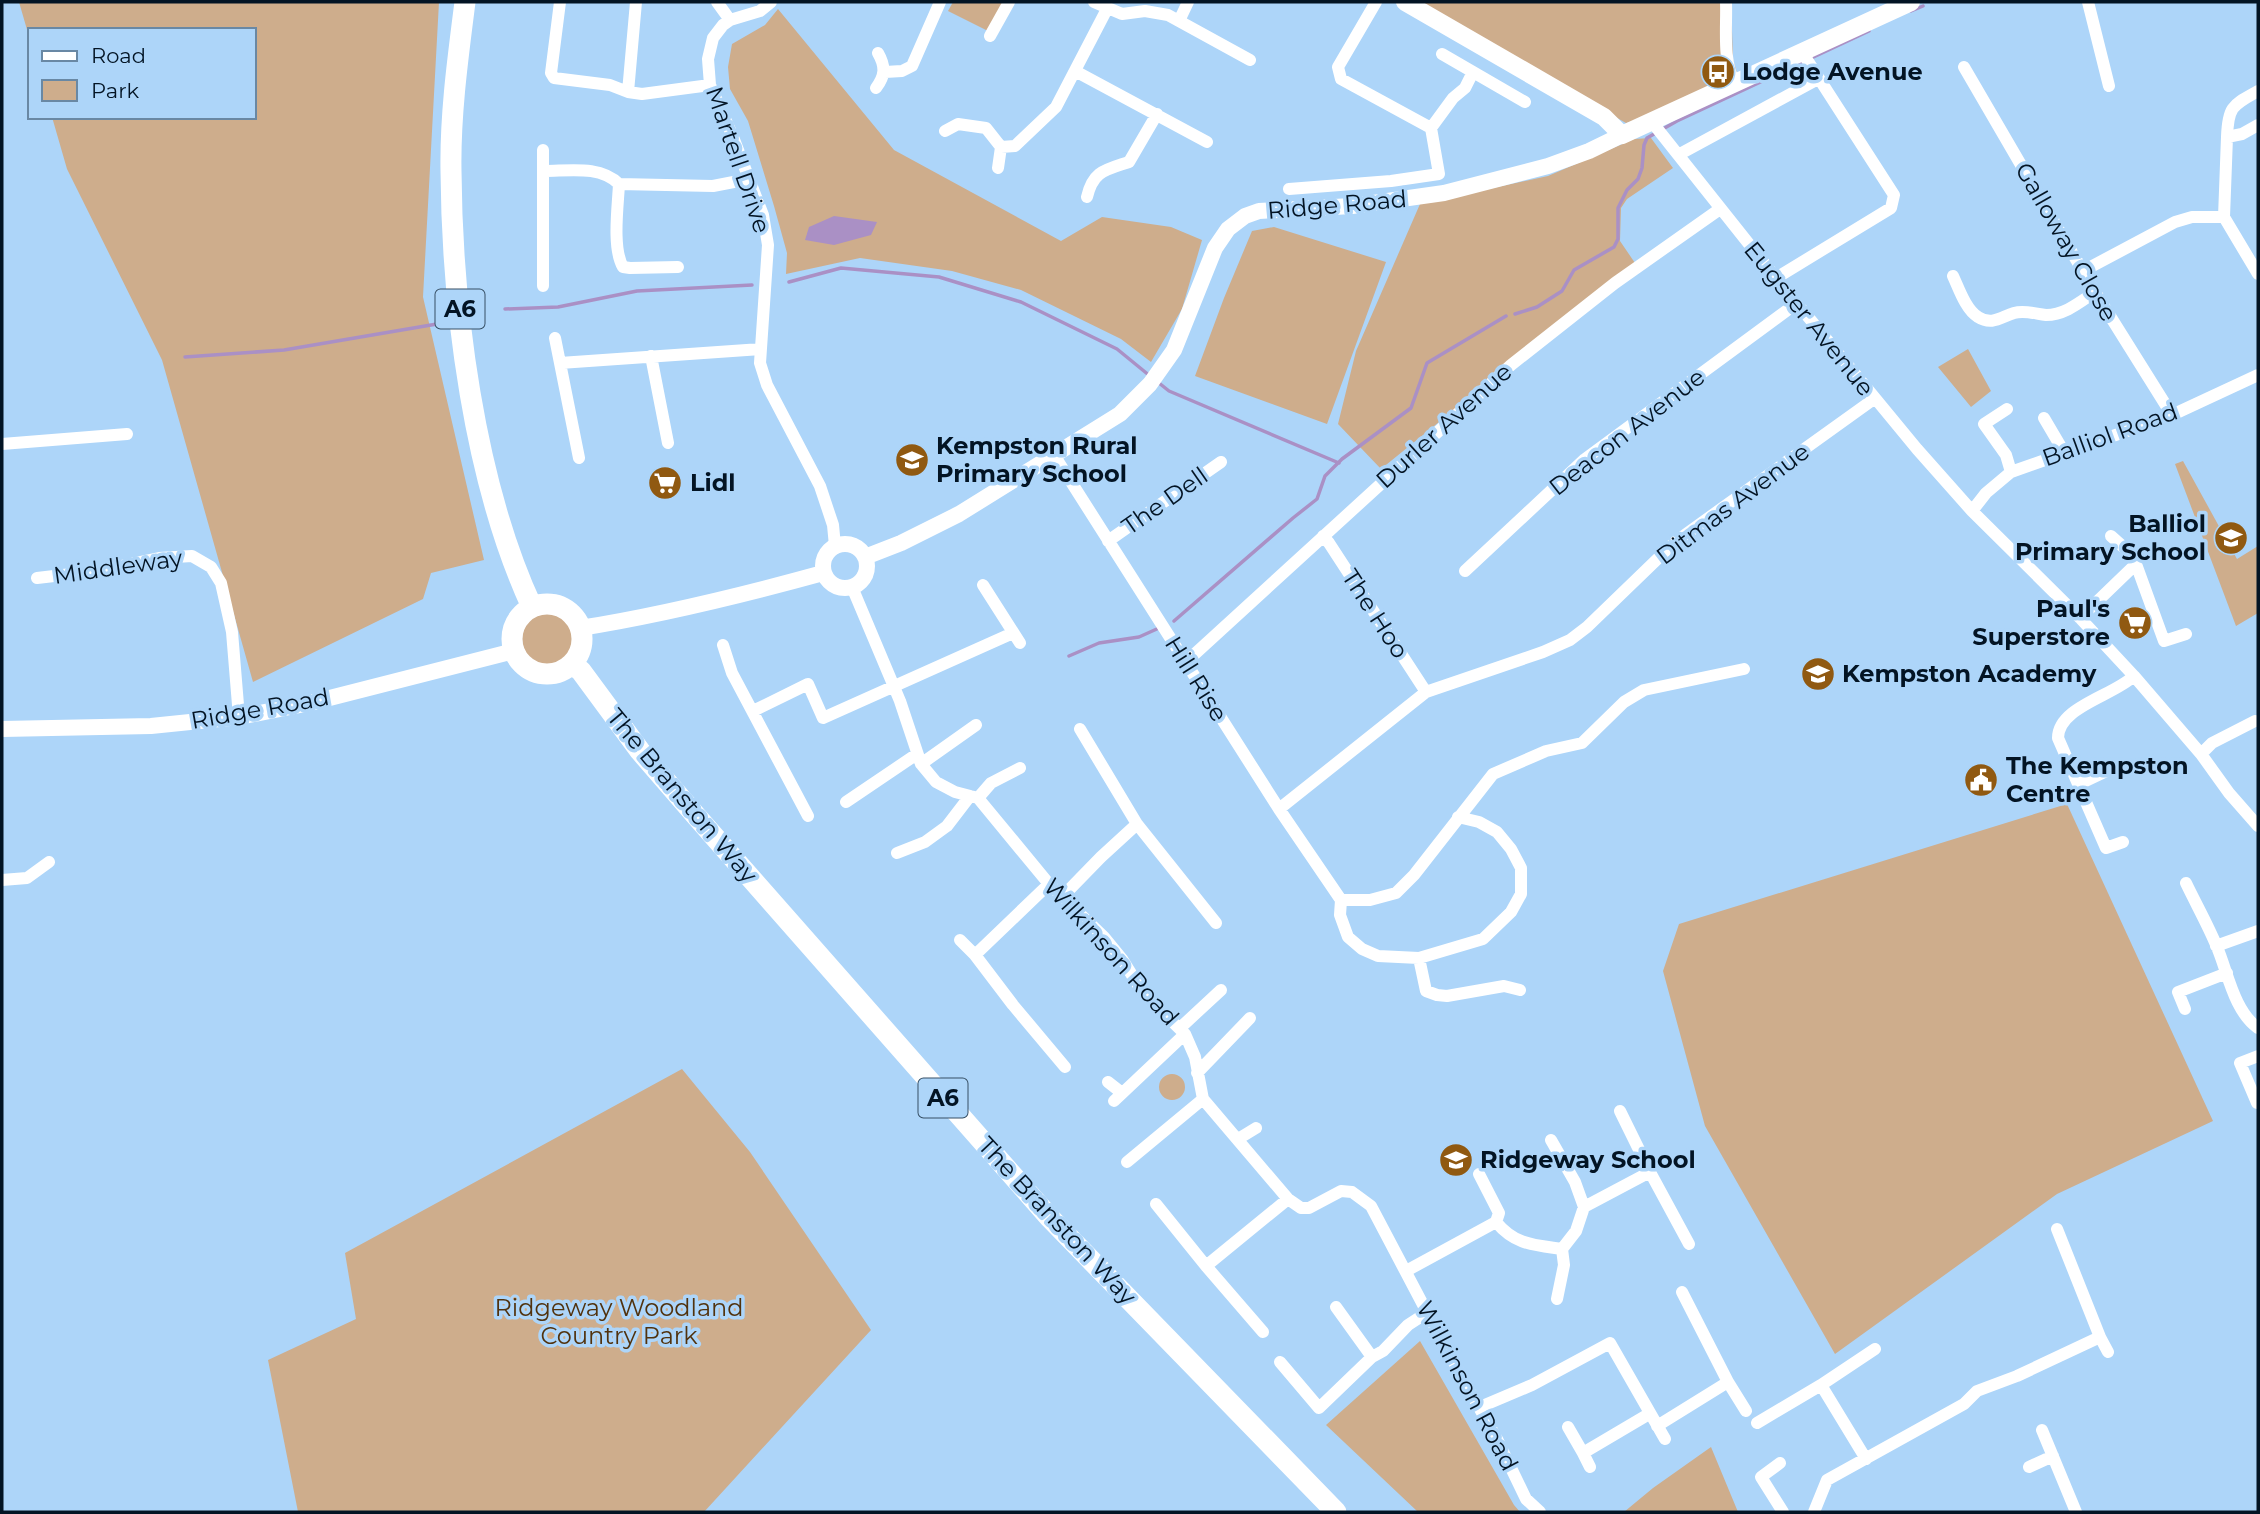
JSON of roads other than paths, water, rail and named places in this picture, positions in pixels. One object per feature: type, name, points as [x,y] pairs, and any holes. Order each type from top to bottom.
[{"type":"highway","name":"A6","points":[[464,2],[451,170],[457,284],[470,388],[489,480],[517,576],[532,607]]},
{"type":"highway","points":[[544,604],[560,606],[571,613],[580,628],[581,646],[572,664],[563,670],[543,674],[527,668],[520,663],[514,651],[514,625],[522,614],[532,607],[544,604]]},
{"type":"highway","name":"The Branston Way","points":[[572,664],[581,671],[640,751],[1050,1218],[1336,1512]]},
{"type":"main road","points":[[1405,2],[1604,117],[1646,130],[1735,83],[1805,58],[1911,2]]},
{"type":"street","points":[[559,2],[551,73],[554,78],[610,85],[642,94],[710,85]]},
{"type":"street","points":[[628,92],[636,2]]},
{"type":"street","points":[[717,2],[730,20],[760,11],[771,2]]},
{"type":"street","points":[[990,36],[1009,2]]},
{"type":"street","points":[[1094,2],[1122,14],[1156,11],[1250,60]]},
{"type":"street","points":[[1179,21],[1188,2]]},
{"type":"street","points":[[1376,2],[1338,67],[1342,79],[1431,128]]},
{"type":"street","points":[[1726,2],[1728,62],[1735,83]]},
{"type":"street","points":[[2088,2],[2098,69],[2109,86]]},
{"type":"street","points":[[885,72],[902,71],[912,66],[936,3]]},
{"type":"street","points":[[1000,148],[1015,146],[1056,107],[1107,9]]},
{"type":"street","name":"Martell Drive","points":[[730,20],[713,38],[708,59],[710,85],[763,215],[768,245],[760,363],[767,385],[820,486],[832,525],[835,546]]},
{"type":"street","points":[[876,88],[885,72],[878,53]]},
{"type":"street","points":[[1442,54],[1525,102]]},
{"type":"street","points":[[1776,278],[1891,208],[1894,195],[1805,58]]},
{"type":"street","name":"Galloway Close","points":[[1964,67],[2095,292],[2172,415]]},
{"type":"street","points":[[1074,71],[1207,142]]},
{"type":"street","points":[[1289,189],[1391,181],[1439,174],[1431,128],[1453,98],[1465,88],[1474,72]]},
{"type":"street","points":[[1678,155],[1818,79]]},
{"type":"street","points":[[2258,91],[2234,104],[2227,117],[2224,217],[2258,274]]},
{"type":"street","points":[[1087,197],[1091,184],[1102,171],[1129,162],[1157,114]]},
{"type":"street","points":[[945,131],[958,124],[986,128],[1000,148],[998,168]]},
{"type":"street","points":[[2227,137],[2242,134],[2258,125]]},
{"type":"street","name":"Eugster Avenue","points":[[1646,130],[1678,155],[1874,399],[1972,511],[2080,618],[2134,676],[2202,754],[2229,793],[2258,826]]},
{"type":"street","name":"Ridge Road","points":[[865,557],[901,543],[958,514],[1120,414],[1153,380],[1174,350],[1215,248],[1227,229],[1245,216],[1259,211],[1352,206],[1444,193],[1548,166],[1646,130]]},
{"type":"street","points":[[542,150],[543,286]]},
{"type":"street","points":[[544,171],[596,172],[611,176],[620,184],[713,186],[750,179]]},
{"type":"street","points":[[620,184],[618,246],[619,260],[623,267],[678,267]]},
{"type":"street","name":"Durler Avenue","points":[[1186,662],[1511,365],[1615,284],[1720,209]]},
{"type":"street","points":[[2083,271],[2175,222],[2192,217],[2224,217]]},
{"type":"street","points":[[1953,276],[1975,316],[1983,320],[1995,321],[2014,313],[2025,312],[2050,315],[2077,305],[2095,292]]},
{"type":"street","name":"Deacon Avenue","points":[[1465,571],[1585,460],[1797,303]]},
{"type":"street","points":[[555,338],[579,458]]},
{"type":"street","points":[[560,363],[761,349]]},
{"type":"street","points":[[650,356],[668,443]]},
{"type":"street","name":"Balliol Road","points":[[1972,511],[1986,493],[2011,471],[2172,415],[2258,375]]},
{"type":"street","name":"Ditmas Avenue","points":[[1279,809],[1426,692],[1543,652],[1570,640],[1675,542],[1874,399]]},
{"type":"street","points":[[2007,409],[1984,424],[2006,455],[2011,471]]},
{"type":"street","points":[[2044,418],[2064,452]]},
{"type":"street","points":[[2,444],[127,435]]},
{"type":"street","name":"Hill Rise","points":[[1054,455],[1279,809],[1341,900]]},
{"type":"street","name":"The Dell","points":[[1108,541],[1221,462]]},
{"type":"street","name":"The Hoo","points":[[1323,536],[1426,692]]},
{"type":"street","points":[[2111,536],[2130,553],[2136,564],[2164,641],[2186,634]]},
{"type":"street","points":[[851,545],[858,548],[865,557],[867,565],[864,577],[852,587],[835,586],[823,573],[825,555],[835,546],[851,545]]},
{"type":"street","name":"Middleway","points":[[37,578],[97,571],[159,558],[192,556],[211,567],[221,583],[232,632],[239,717]]},
{"type":"street","points":[[2080,618],[2136,564]]},
{"type":"street","points":[[580,628],[634,619],[823,573]]},
{"type":"street","points":[[753,711],[808,684],[823,718],[1017,638],[983,585]]},
{"type":"street","name":"Wilkinson Road","points":[[852,587],[900,701],[919,759],[936,782],[955,792],[974,797],[1049,884],[1104,937],[1122,959],[1143,993],[1182,1031],[1195,1057],[1203,1099],[1288,1199],[1301,1208],[1309,1208],[1341,1191],[1357,1195],[1371,1206],[1480,1407],[1526,1499],[1541,1512]]},
{"type":"street","points":[[723,645],[732,673],[808,816]]},
{"type":"street","name":"Ridge Road","points":[[2,729],[151,726],[239,717],[310,703],[514,651]]},
{"type":"street","points":[[1458,817],[1479,822],[1497,832],[1511,849],[1521,868],[1521,894],[1511,912],[1483,939],[1419,958],[1378,956],[1362,949],[1348,937],[1340,915],[1341,900],[1370,900],[1396,893],[1414,875],[1458,817],[1493,774],[1546,751],[1582,743],[1624,702],[1644,690],[1744,669]]},
{"type":"street","points":[[2123,842],[2106,848],[2057,738],[2063,720],[2071,713],[2125,685],[2134,676]]},
{"type":"street","points":[[2202,754],[2212,743],[2255,722]]},
{"type":"street","points":[[846,802],[976,725]]},
{"type":"street","points":[[1080,729],[1137,824],[1216,923]]},
{"type":"street","points":[[2079,784],[2119,765]]},
{"type":"street","points":[[897,853],[925,842],[947,826],[991,783],[1020,768]]},
{"type":"street","points":[[1063,896],[1137,824]]},
{"type":"street","points":[[2,880],[27,878],[49,862]]},
{"type":"street","points":[[2186,883],[2242,1009],[2250,1022],[2258,1028]]},
{"type":"street","points":[[975,955],[1049,884]]},
{"type":"street","points":[[2216,946],[2258,931]]},
{"type":"street","points":[[960,940],[1065,1067]]},
{"type":"street","points":[[1419,958],[1426,991],[1437,995],[1447,996],[1504,986],[1520,990]]},
{"type":"street","points":[[2185,1009],[2178,992],[2227,973]]},
{"type":"street","points":[[1108,1082],[1118,1097],[1221,990]]},
{"type":"street","points":[[1197,1073],[1251,1018]]},
{"type":"street","points":[[2257,1104],[2240,1063],[2258,1056]]},
{"type":"street","points":[[1127,1162],[1203,1099]]},
{"type":"street","points":[[1620,1111],[1689,1244]]},
{"type":"street","points":[[1238,1139],[1256,1128]]},
{"type":"street","points":[[1551,1140],[1575,1182],[1584,1207],[1576,1231],[1562,1249],[1564,1265],[1558,1299]]},
{"type":"street","points":[[1584,1207],[1650,1172]]},
{"type":"street","points":[[1406,1271],[1496,1222],[1499,1213],[1479,1174]]},
{"type":"street","points":[[1206,1266],[1288,1199]]},
{"type":"street","points":[[1156,1203],[1263,1332]]},
{"type":"street","points":[[1496,1222],[1506,1235],[1527,1244],[1562,1249]]},
{"type":"street","points":[[2057,1229],[2108,1353]]},
{"type":"street","points":[[1682,1292],[1728,1382],[1746,1411]]},
{"type":"street","points":[[1336,1307],[1372,1357]]},
{"type":"street","points":[[1280,1362],[1319,1408],[1408,1325],[1428,1312]]},
{"type":"street","points":[[1814,1512],[1827,1480],[1964,1404],[1977,1391],[2100,1338]]},
{"type":"street","points":[[1480,1407],[1532,1385],[1610,1343],[1665,1439]]},
{"type":"street","points":[[1757,1423],[1875,1349]]},
{"type":"street","points":[[1657,1426],[1728,1382]]},
{"type":"street","points":[[1821,1385],[1866,1459]]},
{"type":"street","points":[[1583,1453],[1649,1414]]},
{"type":"street","points":[[1568,1427],[1590,1467]]},
{"type":"street","points":[[2042,1430],[2076,1512]]},
{"type":"street","points":[[2029,1467],[2053,1456]]},
{"type":"street","points":[[1780,1463],[1761,1477],[1783,1512]]},
{"type":"waterway","points":[[1911,11],[1923,6]]},
{"type":"waterway","points":[[1515,314],[1537,307],[1562,291],[1574,270],[1614,247],[1618,239],[1618,208],[1627,190],[1638,179],[1647,138],[1677,121],[1869,31]]},
{"type":"waterway","points":[[789,282],[841,268],[939,277],[1021,302],[1117,349],[1150,376]]},
{"type":"waterway","points":[[505,309],[558,307],[637,291],[752,285]]},
{"type":"waterway","points":[[1174,621],[1317,499],[1325,476],[1342,459],[1411,408],[1427,363],[1506,316]]},
{"type":"waterway","points":[[185,357],[284,350],[437,324]]},
{"type":"waterway","points":[[1159,383],[1169,391],[1339,463]]},
{"type":"waterway","points":[[1069,656],[1099,643],[1139,637],[1159,628]]},
{"type":"place","name":"Lodge Avenue","points":[[1718,72]]},
{"type":"place","name":"Kempston Rural Primary School","points":[[912,460]]},
{"type":"place","name":"Lidl","points":[[665,483]]},
{"type":"place","name":"Balliol Primary School","points":[[2231,538]]},
{"type":"place","name":"Paul's Superstore","points":[[2135,623]]},
{"type":"place","name":"Kempston Academy","points":[[1818,674]]},
{"type":"place","name":"The Kempston Centre","points":[[1981,780]]},
{"type":"place","name":"Ridgeway School","points":[[1456,1160]]},
{"type":"park label","name":"Ridgeway Woodland Country Park","points":[[619,1322]]}]
